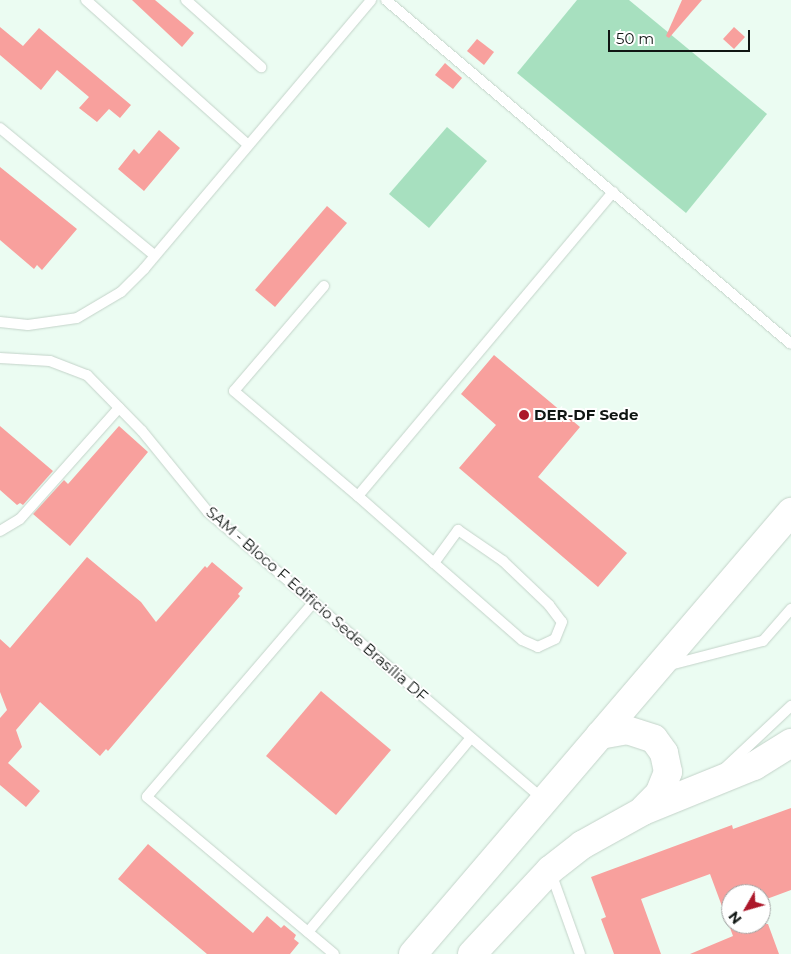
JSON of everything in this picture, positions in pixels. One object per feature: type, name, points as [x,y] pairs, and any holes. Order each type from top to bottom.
[{"type":"main road","points":[[412,954],[791,512]]},
{"type":"main road","points":[[600,735],[627,730],[654,739],[664,753],[668,772],[659,794],[643,810]]},
{"type":"main road","points":[[472,954],[550,870],[582,845],[643,810],[712,780],[754,766],[791,743]]},
{"type":"lane","points":[[86,0],[248,145]]},
{"type":"lane","points":[[186,0],[262,67]]},
{"type":"lane","points":[[0,322],[28,325],[77,318],[121,292],[371,0]]},
{"type":"lane","points":[[386,0],[791,344]]},
{"type":"lane","points":[[0,128],[154,255]]},
{"type":"lane","points":[[358,496],[613,192]]},
{"type":"lane","points":[[324,286],[234,391],[358,496],[434,563],[522,640],[538,647],[554,638],[562,622],[549,605],[503,561],[458,530],[434,563]]},
{"type":"lane","name":"SAM - Bloco F Edificio Sede Brasília DF","points":[[0,358],[50,361],[87,375],[119,408],[208,512],[544,800]]},
{"type":"lane","points":[[0,530],[20,519],[119,408]]},
{"type":"lane","points":[[314,603],[147,797],[334,954]]},
{"type":"lane","points":[[658,668],[763,640],[791,609]]},
{"type":"lane","points":[[712,780],[791,706]]},
{"type":"lane","points":[[308,932],[471,738]]},
{"type":"lane","points":[[550,870],[580,954]]},
{"type":"green space","points":[[577,0],[629,0],[767,114],[686,213],[517,73]]},
{"type":"green space","points":[[447,127],[487,161],[429,228],[389,194]]},
{"type":"building","points":[[132,0],[155,0],[194,33],[182,47]]},
{"type":"building","points":[[682,0],[702,0],[669,38],[666,36]]},
{"type":"building","points":[[0,27],[23,46],[39,28],[131,105],[120,118],[109,109],[97,122],[79,108],[89,97],[57,70],[41,90],[0,55]]},
{"type":"building","points":[[734,27],[745,37],[734,49],[723,39]]},
{"type":"building","points":[[477,39],[494,52],[484,65],[467,51]]},
{"type":"building","points":[[445,63],[462,78],[453,89],[435,75]]},
{"type":"building","points":[[159,130],[180,148],[144,191],[118,169],[134,149],[139,154]]},
{"type":"building","points":[[0,167],[77,229],[42,270],[37,265],[34,269],[0,240]]},
{"type":"building","points":[[327,206],[347,223],[275,307],[255,290]]},
{"type":"building","points":[[494,355],[580,427],[538,477],[627,553],[598,587],[459,468],[496,425],[461,394]]},
{"type":"building","points":[[0,426],[53,471],[23,505],[20,503],[17,505],[0,490]]},
{"type":"building","points":[[119,426],[148,452],[70,546],[33,514],[64,480],[68,484]]},
{"type":"building","points":[[87,557],[141,602],[156,622],[205,566],[207,568],[212,562],[243,588],[238,594],[240,596],[108,751],[106,749],[100,756],[40,702],[16,730],[22,747],[8,763],[40,791],[26,807],[0,785],[0,718],[7,710],[0,692],[0,639],[10,648]]},
{"type":"building","points":[[321,691],[391,750],[336,815],[266,756]]},
{"type":"building","points":[[791,808],[791,890],[771,897],[771,884],[721,884],[721,904],[710,874],[641,899],[661,954],[614,954],[601,919],[606,917],[591,877],[732,825],[733,829]]},
{"type":"building","points":[[148,844],[253,933],[267,916],[281,928],[284,925],[296,935],[294,939],[299,943],[290,954],[207,954],[118,879]]},
{"type":"building","points":[[771,932],[779,954],[690,954],[733,936],[732,934],[771,934]]},
{"type":"place","name":"DER-DF Sede","points":[[524,415]]}]
